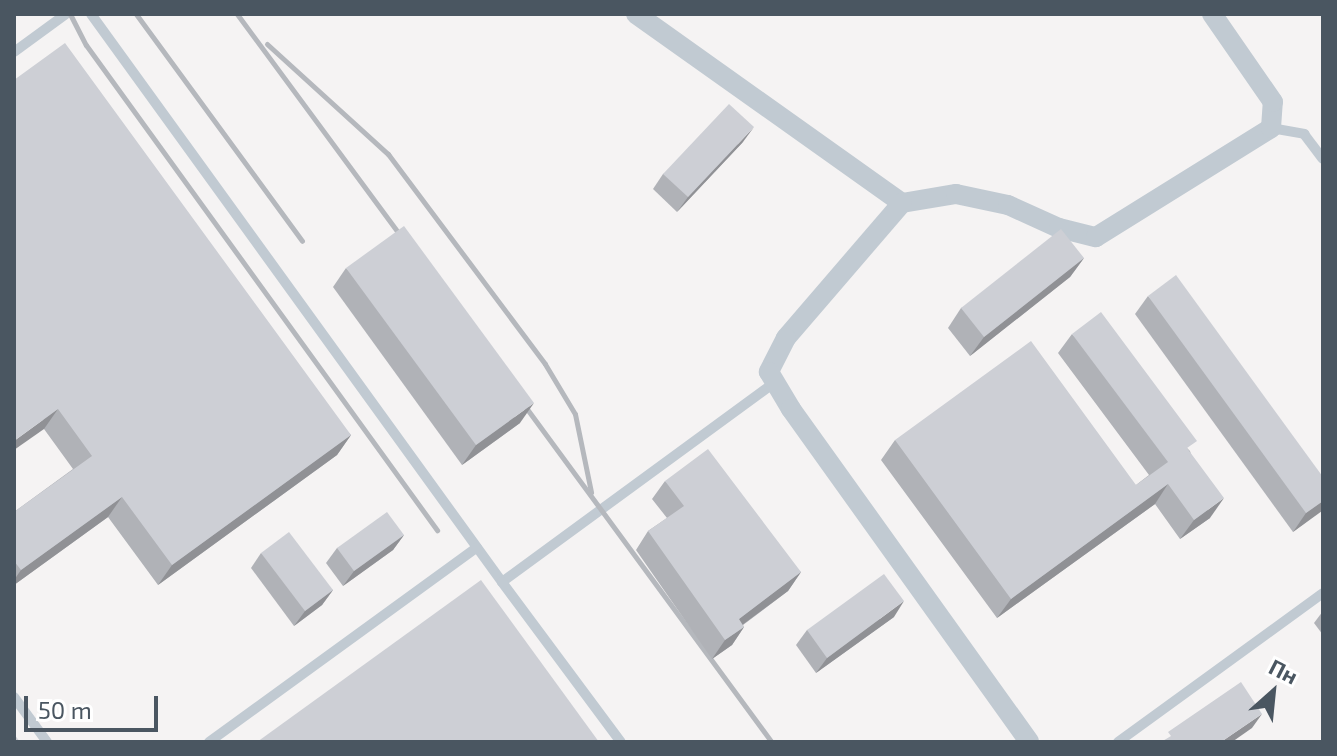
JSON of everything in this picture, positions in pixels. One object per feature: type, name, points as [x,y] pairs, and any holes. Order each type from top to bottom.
[{"type":"street","points":[[636,14],[902,203]]},
{"type":"street","points":[[1029,742],[769,372],[786,338],[902,203],[956,194],[1008,205],[1059,228],[1096,237],[1271,128],[1273,102],[1212,14]]},
{"type":"lane","points":[[14,52],[66,14]]},
{"type":"lane","points":[[91,14],[621,742]]},
{"type":"lane","points":[[1271,128],[1304,134],[1323,159]]},
{"type":"lane","points":[[502,582],[775,382]]},
{"type":"lane","points":[[209,742],[477,547]]},
{"type":"lane","points":[[1118,742],[1323,593]]},
{"type":"lane","points":[[14,697],[47,742]]},
{"type":"building","points":[[65,43],[351,435],[172,565],[122,497],[21,570],[14,561],[14,512],[92,456],[58,409],[14,441],[14,80]]},
{"type":"building","points":[[729,104],[754,127],[688,197],[663,174]]},
{"type":"building","points":[[404,226],[534,403],[476,445],[346,268]]},
{"type":"building","points":[[1061,229],[1084,258],[984,337],[961,308]]},
{"type":"building","points":[[1176,275],[1323,477],[1323,501],[1306,513],[1148,296]]},
{"type":"building","points":[[1101,312],[1197,441],[1187,448],[1224,498],[1194,520],[1168,484],[1011,599],[895,440],[1031,341],[1136,485],[1168,462],[1072,334]]},
{"type":"building","points":[[708,449],[801,572],[739,619],[744,627],[725,640],[648,531],[684,506],[665,481]]},
{"type":"building","points":[[387,512],[404,535],[354,571],[337,548]]},
{"type":"building","points":[[289,532],[333,590],[305,611],[261,553]]},
{"type":"building","points":[[884,574],[904,601],[827,658],[807,630]]},
{"type":"building","points":[[481,580],[599,742],[257,742]]},
{"type":"building","points":[[1241,682],[1262,714],[1221,742],[1161,742],[1171,736],[1168,732]]},
{"type":"railway","points":[[70,14],[86,45],[437,530]]},
{"type":"railway","points":[[136,14],[302,241]]},
{"type":"railway","points":[[237,14],[410,249]]},
{"type":"railway","points":[[267,44],[388,154],[545,364],[575,414],[591,492]]},
{"type":"railway","points":[[516,394],[772,742]]}]
